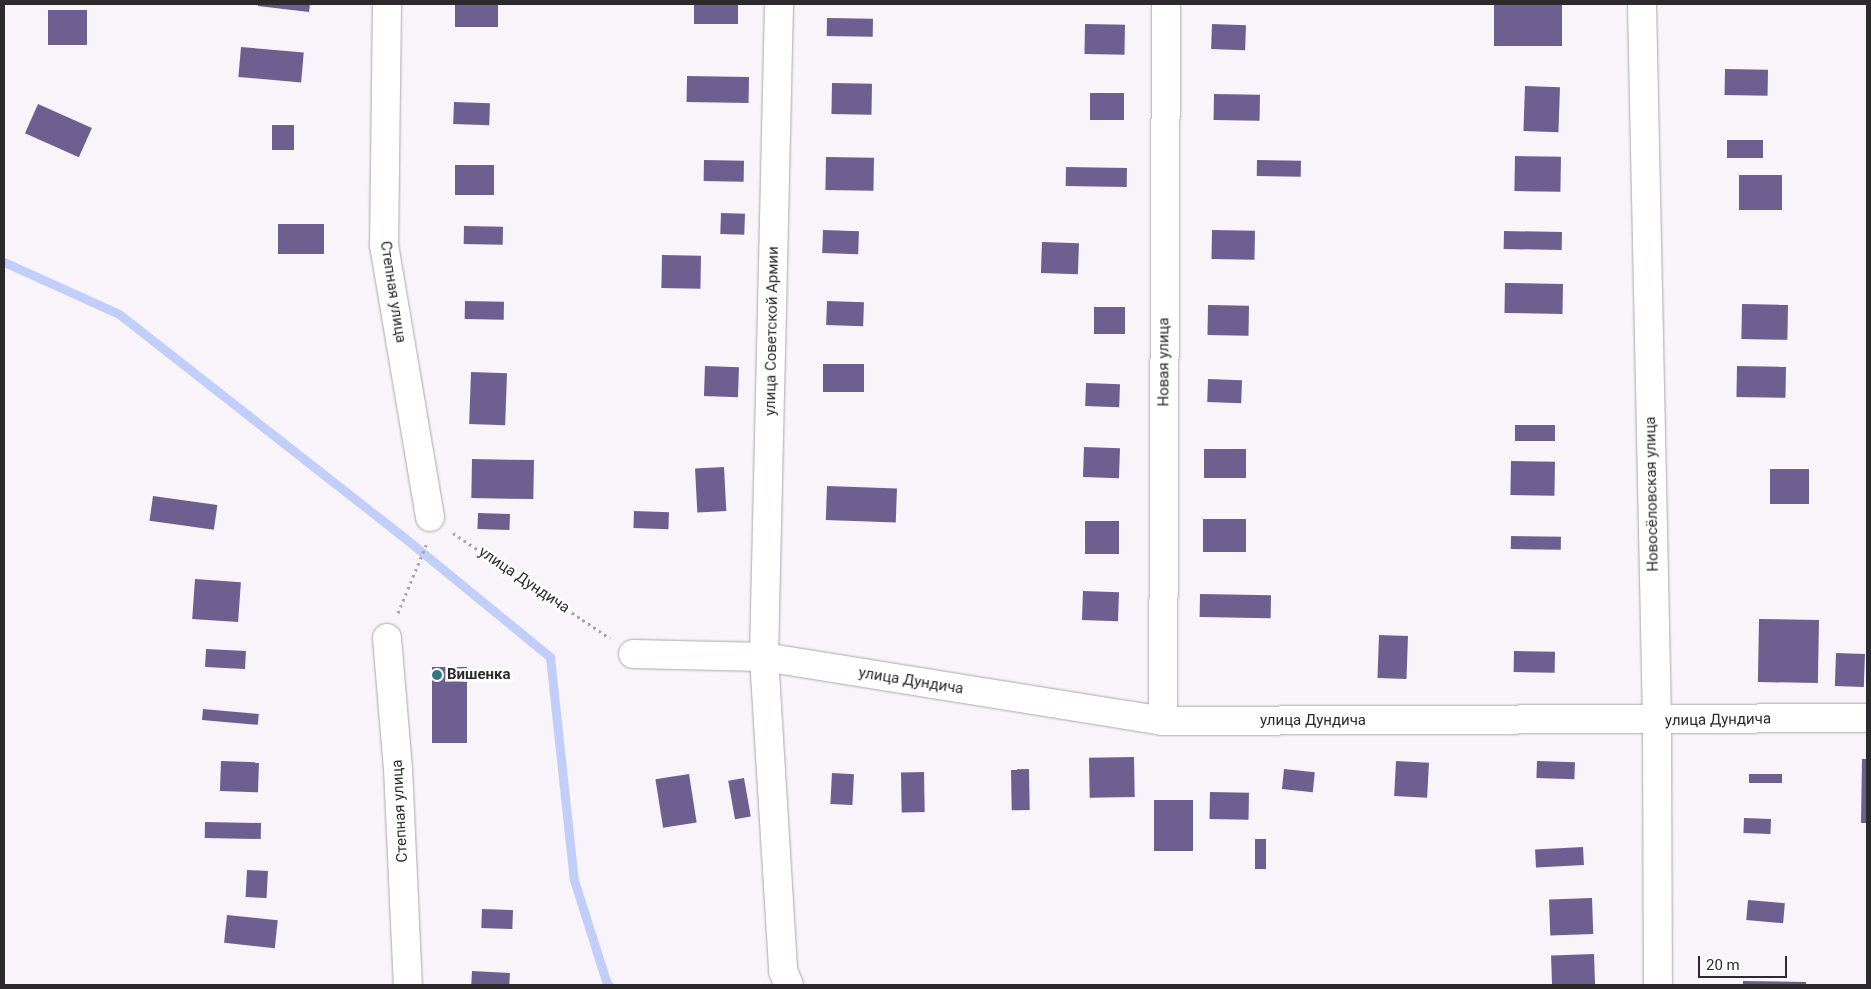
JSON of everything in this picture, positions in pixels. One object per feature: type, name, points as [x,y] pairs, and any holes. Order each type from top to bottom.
[{"type":"street","name":"Степная улица","points":[[387,4],[384,245],[429,528]]},
{"type":"street","name":"улица Советской Армии","points":[[764,658],[779,4]]},
{"type":"street","name":"Новая улица","points":[[1163,721],[1166,4]]},
{"type":"street","name":"Новосёловская улица","points":[[1642,4],[1657,720],[1658,985]]},
{"type":"street","name":"Степная улица","points":[[387,638],[398,768],[408,985]]},
{"type":"street","name":"улица Дундича","points":[[634,654],[764,658],[1163,721],[1867,718]]},
{"type":"street","points":[[764,658],[783,971],[789,985]]},
{"type":"path","points":[[387,638],[415,571],[429,528]]},
{"type":"path","name":"улица Дундича","points":[[429,528],[634,654]]},
{"type":"building","points":[[258,4],[310,4],[309,12],[258,6]]},
{"type":"building","points":[[455,4],[498,4],[498,27],[455,27]]},
{"type":"building","points":[[694,4],[738,4],[738,24],[694,24]]},
{"type":"building","points":[[1494,4],[1562,4],[1562,46],[1494,46]]},
{"type":"building","points":[[48,10],[87,10],[87,45],[48,45]]},
{"type":"building","points":[[827,18],[873,19],[873,37],[827,36]]},
{"type":"building","points":[[1085,24],[1125,25],[1124,55],[1084,54]]},
{"type":"building","points":[[1212,24],[1246,25],[1245,50],[1211,49]]},
{"type":"building","points":[[241,47],[304,52],[301,82],[238,77]]},
{"type":"building","points":[[1725,69],[1768,70],[1768,96],[1725,95]]},
{"type":"building","points":[[687,76],[749,77],[749,103],[687,102]]},
{"type":"building","points":[[832,83],[872,84],[871,115],[831,114]]},
{"type":"building","points":[[1525,86],[1560,87],[1558,132],[1523,131]]},
{"type":"building","points":[[1090,93],[1124,93],[1124,120],[1090,120]]},
{"type":"building","points":[[1214,94],[1260,95],[1260,121],[1214,120]]},
{"type":"building","points":[[454,102],[490,103],[489,125],[453,124]]},
{"type":"building","points":[[38,104],[92,128],[79,157],[25,133]]},
{"type":"building","points":[[272,125],[294,125],[294,150],[272,150]]},
{"type":"building","points":[[1727,140],[1763,140],[1763,158],[1727,158]]},
{"type":"building","points":[[1515,156],[1561,157],[1560,192],[1514,191]]},
{"type":"building","points":[[826,157],[874,158],[873,191],[825,190]]},
{"type":"building","points":[[704,160],[744,161],[744,182],[704,181]]},
{"type":"building","points":[[1257,160],[1301,161],[1301,177],[1257,176]]},
{"type":"building","points":[[455,165],[494,165],[494,195],[455,195]]},
{"type":"building","points":[[1066,167],[1127,168],[1127,187],[1066,186]]},
{"type":"building","points":[[1739,175],[1782,175],[1782,210],[1739,210]]},
{"type":"building","points":[[721,213],[745,214],[744,235],[720,234]]},
{"type":"building","points":[[278,224],[324,224],[324,254],[278,254]]},
{"type":"building","points":[[464,226],[503,227],[503,245],[464,244]]},
{"type":"building","points":[[823,230],[859,231],[858,254],[822,253]]},
{"type":"building","points":[[1212,230],[1255,231],[1254,260],[1211,259]]},
{"type":"building","points":[[1504,231],[1562,232],[1562,250],[1504,249]]},
{"type":"building","points":[[1042,242],[1079,243],[1078,274],[1041,273]]},
{"type":"building","points":[[662,255],[701,256],[700,289],[661,288]]},
{"type":"building","points":[[1505,283],[1563,284],[1562,314],[1504,313]]},
{"type":"building","points":[[465,301],[504,302],[504,320],[465,319]]},
{"type":"building","points":[[827,301],[864,302],[863,326],[826,325]]},
{"type":"building","points":[[1742,304],[1788,305],[1787,340],[1741,339]]},
{"type":"building","points":[[1208,305],[1249,306],[1248,336],[1207,335]]},
{"type":"building","points":[[1094,307],[1125,307],[1125,334],[1094,334]]},
{"type":"building","points":[[823,364],[864,364],[864,392],[823,392]]},
{"type":"building","points":[[705,366],[739,367],[738,397],[704,396]]},
{"type":"building","points":[[1737,366],[1786,367],[1785,398],[1736,397]]},
{"type":"building","points":[[471,372],[507,373],[505,425],[469,424]]},
{"type":"building","points":[[1208,379],[1242,380],[1241,403],[1207,402]]},
{"type":"building","points":[[1086,383],[1120,384],[1119,407],[1085,406]]},
{"type":"building","points":[[1515,425],[1555,425],[1555,441],[1515,441]]},
{"type":"building","points":[[1084,447],[1120,448],[1119,478],[1083,477]]},
{"type":"building","points":[[1204,449],[1246,449],[1246,478],[1204,478]]},
{"type":"building","points":[[472,459],[534,460],[533,499],[471,498]]},
{"type":"building","points":[[1511,461],[1555,462],[1554,496],[1510,495]]},
{"type":"building","points":[[724,467],[726,511],[697,512],[695,469]]},
{"type":"building","points":[[1770,469],[1809,469],[1809,504],[1770,504]]},
{"type":"building","points":[[827,486],[897,488],[896,522],[826,520]]},
{"type":"building","points":[[153,496],[217,505],[214,530],[150,521]]},
{"type":"building","points":[[634,511],[669,512],[668,529],[633,528]]},
{"type":"building","points":[[478,513],[510,514],[509,530],[477,529]]},
{"type":"building","points":[[1203,519],[1246,519],[1246,552],[1203,552]]},
{"type":"building","points":[[1085,521],[1119,521],[1119,554],[1085,554]]},
{"type":"building","points":[[1511,536],[1561,537],[1561,550],[1511,549]]},
{"type":"building","points":[[195,579],[241,582],[238,622],[192,619]]},
{"type":"building","points":[[1083,591],[1119,592],[1118,621],[1082,620]]},
{"type":"building","points":[[1200,594],[1271,595],[1271,618],[1200,617]]},
{"type":"building","points":[[1759,619],[1819,620],[1818,683],[1758,682]]},
{"type":"building","points":[[1379,635],[1408,636],[1406,679],[1377,678]]},
{"type":"building","points":[[206,649],[246,651],[245,669],[205,667]]},
{"type":"building","points":[[1514,651],[1555,652],[1555,673],[1514,672]]},
{"type":"building","points":[[1836,653],[1865,654],[1864,687],[1835,686]]},
{"type":"building","points":[[432,667],[467,667],[467,743],[432,743]]},
{"type":"building","points":[[203,709],[259,714],[258,725],[202,720]]},
{"type":"building","points":[[1134,757],[1135,797],[1090,798],[1089,758]]},
{"type":"building","points":[[1862,759],[1867,759],[1867,823],[1861,823]]},
{"type":"building","points":[[221,761],[259,762],[258,792],[220,791]]},
{"type":"building","points":[[1396,761],[1429,763],[1427,798],[1394,796]]},
{"type":"building","points":[[1537,761],[1575,762],[1574,779],[1536,778]]},
{"type":"building","points":[[1011,769],[1029,769],[1030,810],[1012,810]]},
{"type":"building","points":[[1284,769],[1315,772],[1313,792],[1282,789]]},
{"type":"building","points":[[901,772],[924,772],[925,812],[902,812]]},
{"type":"building","points":[[832,773],[854,774],[852,805],[830,804]]},
{"type":"building","points":[[689,774],[697,822],[663,828],[655,779]]},
{"type":"building","points":[[1749,774],[1782,774],[1782,783],[1749,783]]},
{"type":"building","points":[[744,778],[751,816],[735,819],[728,781]]},
{"type":"building","points":[[1210,792],[1249,793],[1249,820],[1210,819]]},
{"type":"building","points":[[1154,800],[1193,800],[1193,851],[1154,851]]},
{"type":"building","points":[[1744,818],[1771,819],[1770,834],[1743,833]]},
{"type":"building","points":[[205,822],[261,823],[261,839],[205,838]]},
{"type":"building","points":[[1255,839],[1266,839],[1266,869],[1255,869]]},
{"type":"building","points":[[1583,847],[1584,865],[1536,867],[1535,850]]},
{"type":"building","points":[[247,870],[268,871],[267,898],[246,897]]},
{"type":"building","points":[[1592,898],[1593,934],[1550,935],[1549,900]]},
{"type":"building","points":[[1748,900],[1785,903],[1783,923],[1746,920]]},
{"type":"building","points":[[482,909],[513,910],[512,929],[481,928]]},
{"type":"building","points":[[227,915],[278,920],[275,948],[224,943]]},
{"type":"building","points":[[1594,954],[1595,984],[1552,985],[1551,956]]},
{"type":"building","points":[[472,971],[510,973],[509,985],[471,984]]},
{"type":"building","points":[[1743,981],[1806,982],[1806,985],[1743,985]]},
{"type":"waterway","points":[[4,262],[119,314],[401,535],[550,657],[574,880],[607,984],[609,985]]},
{"type":"place","name":"Вишенка","points":[[437,675]]}]
